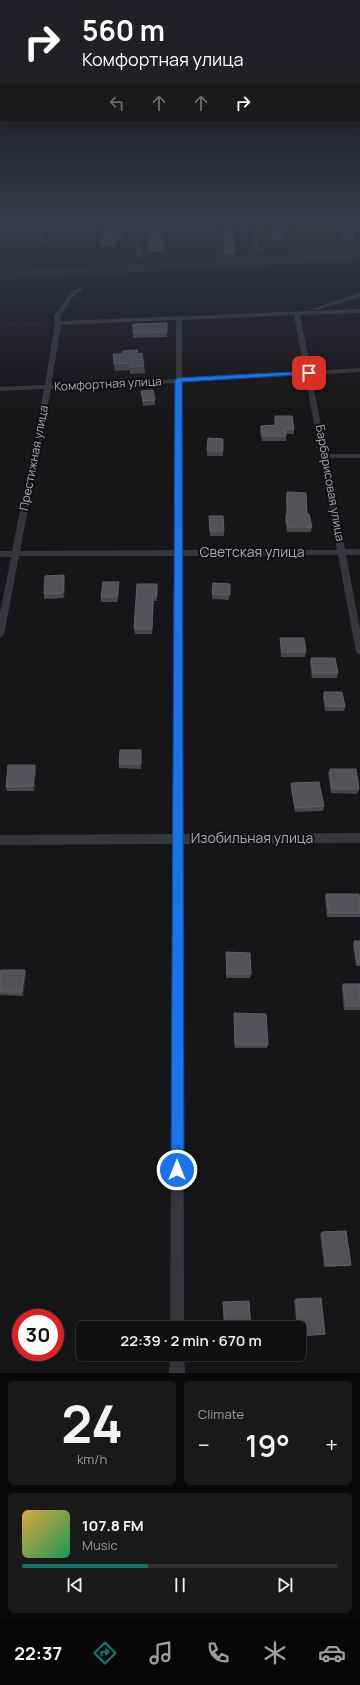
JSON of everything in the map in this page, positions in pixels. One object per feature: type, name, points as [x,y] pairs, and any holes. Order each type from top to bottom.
[{"type":"street","name":"Престижная улица","points":[[0,634],[48,386],[58,323],[57,316],[74,292],[80,290]]},
{"type":"street","points":[[299,314],[360,295]]},
{"type":"street","points":[[58,323],[360,311]]},
{"type":"street","name":"Барбарисовая улица","points":[[299,314],[360,652]]},
{"type":"street","points":[[177,1321],[179,319]]},
{"type":"street","name":"Комфортная улица","points":[[0,389],[104,385],[360,370]]},
{"type":"street","points":[[325,456],[360,456]]},
{"type":"street","name":"Светская улица","points":[[0,554],[360,552]]},
{"type":"street","name":"Изобильная улица","points":[[0,840],[360,838]]},
{"type":"street","points":[[177,1361],[177,1373]]},
{"type":"path","points":[[0,325],[58,323]]},
{"type":"building","points":[[167,323],[167,332],[133,333],[133,324]]},
{"type":"building","points":[[137,350],[138,354],[142,353],[144,366],[130,367],[130,363],[114,364],[113,354],[123,354],[122,351]]},
{"type":"building","points":[[153,390],[155,400],[143,401],[141,391]]},
{"type":"building","points":[[275,416],[292,416],[294,429],[285,429],[286,436],[262,436],[261,426],[276,425]]},
{"type":"building","points":[[208,438],[223,439],[223,451],[207,451]]},
{"type":"building","points":[[287,492],[306,493],[307,514],[309,514],[312,527],[288,527],[286,514]]},
{"type":"building","points":[[209,516],[223,516],[224,531],[210,531]]},
{"type":"building","points":[[64,575],[63,593],[44,594],[45,576]]},
{"type":"building","points":[[103,582],[119,582],[117,597],[101,597]]},
{"type":"building","points":[[213,583],[230,584],[230,595],[212,594]]},
{"type":"building","points":[[137,584],[157,584],[157,596],[153,596],[152,629],[134,629]]},
{"type":"building","points":[[280,638],[304,638],[306,652],[282,652]]},
{"type":"building","points":[[311,658],[335,658],[338,673],[313,673]]},
{"type":"building","points":[[324,692],[342,692],[345,707],[326,706]]},
{"type":"building","points":[[120,750],[141,750],[141,764],[119,764]]},
{"type":"building","points":[[8,765],[35,765],[33,786],[6,787]]},
{"type":"building","points":[[330,769],[356,769],[359,789],[332,789]]},
{"type":"building","points":[[319,782],[324,806],[295,808],[291,783]]},
{"type":"building","points":[[326,894],[359,894],[360,913],[329,913]]},
{"type":"building","points":[[354,941],[360,941],[360,962],[357,962]]},
{"type":"building","points":[[226,952],[250,953],[251,974],[227,974]]},
{"type":"building","points":[[1,970],[25,970],[22,992],[0,992]]},
{"type":"building","points":[[343,984],[360,984],[360,1006],[346,1006]]},
{"type":"building","points":[[234,1013],[266,1014],[268,1045],[235,1045]]},
{"type":"building","points":[[346,1231],[351,1265],[326,1266],[322,1232]]},
{"type":"building","points":[[321,1298],[325,1334],[306,1335],[306,1321],[298,1321],[296,1299]]},
{"type":"building","points":[[249,1301],[250,1321],[224,1321],[223,1302]]},
{"type":"route","points":[[177,1170],[178,380],[309,373]]}]
